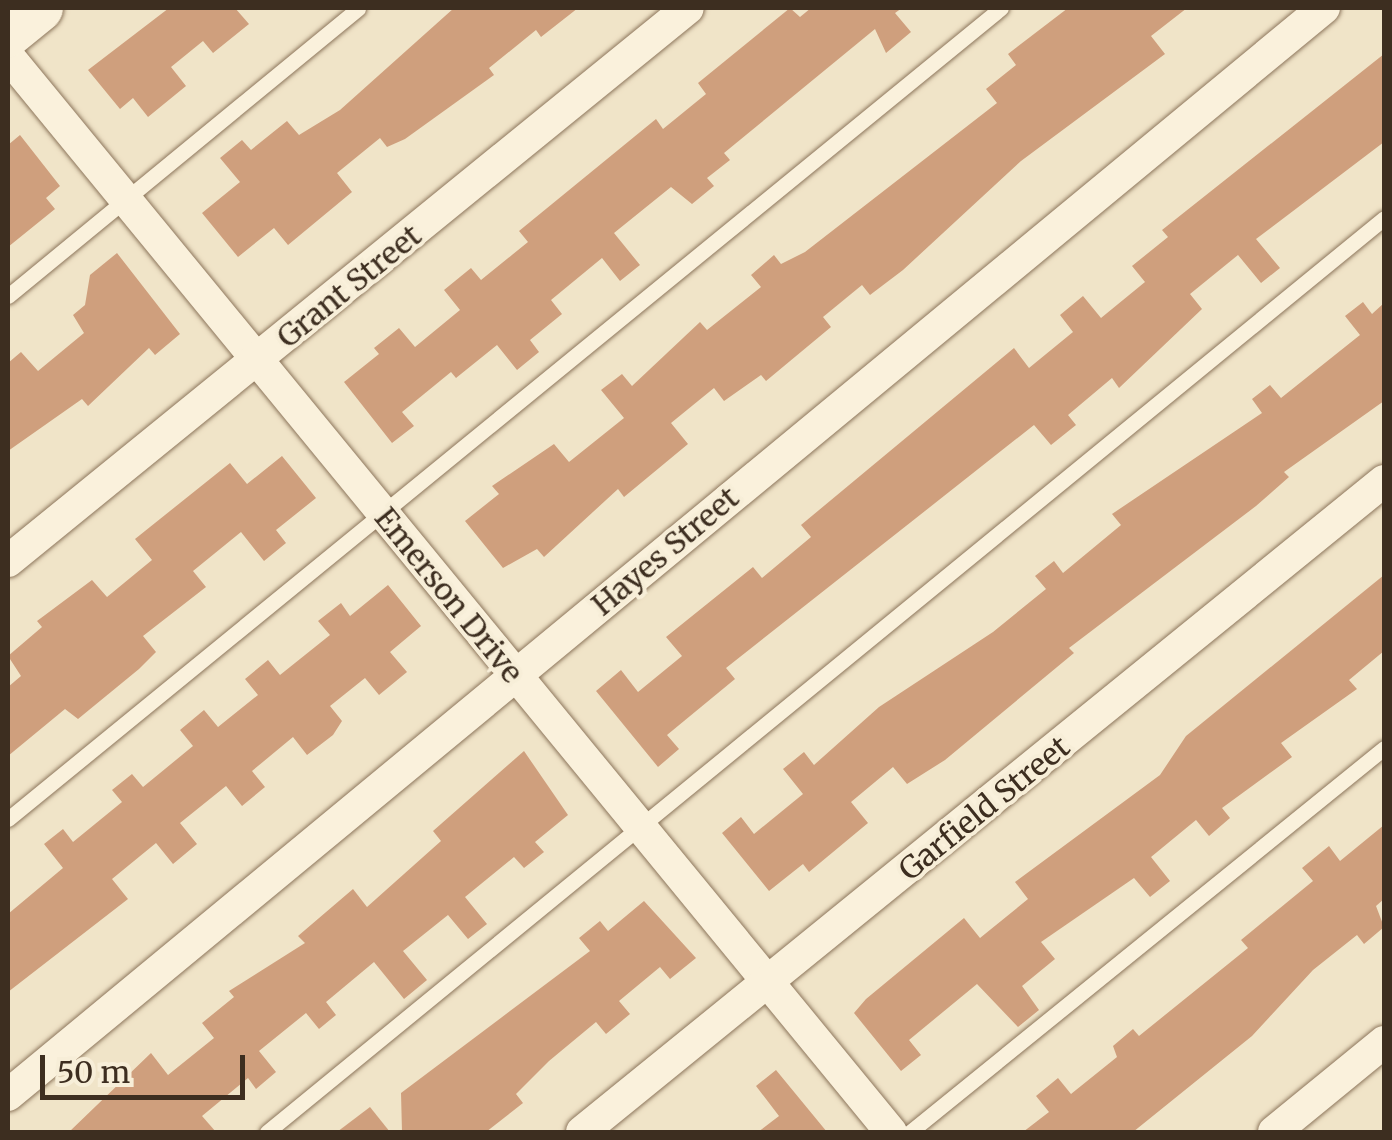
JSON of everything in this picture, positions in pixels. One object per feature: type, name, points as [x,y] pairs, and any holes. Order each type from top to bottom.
[{"type":"street","points":[[8,34],[40,8]]},
{"type":"street","name":"Grant Street","points":[[8,561],[258,362],[688,8]]},
{"type":"street","name":"Hayes Street","points":[[8,1095],[1324,8]]},
{"type":"street","name":"Emerson Drive","points":[[8,56],[892,1132]]},
{"type":"street","name":"Garfield Street","points":[[582,1132],[1384,482]]},
{"type":"street","points":[[1274,1132],[1384,1042]]},
{"type":"lane","points":[[8,296],[358,8]]},
{"type":"lane","points":[[8,819],[1001,8]]},
{"type":"lane","points":[[267,1132],[1384,218]]},
{"type":"lane","points":[[910,1132],[1384,748]]},
{"type":"building","points":[[169,8],[235,8],[249,24],[213,53],[203,41],[171,67],[186,86],[148,117],[133,98],[120,109],[88,70]]},
{"type":"building","points":[[454,8],[578,8],[541,37],[536,30],[489,68],[494,75],[405,139],[387,147],[380,138],[337,173],[352,192],[288,245],[274,228],[238,257],[202,213],[240,182],[220,158],[242,140],[251,150],[287,121],[299,135],[340,110]]},
{"type":"building","points":[[790,8],[800,17],[811,8],[902,8],[895,13],[911,32],[886,53],[875,29],[724,153],[730,160],[707,178],[714,186],[692,204],[671,187],[614,233],[640,265],[620,281],[602,258],[551,300],[562,314],[530,340],[539,352],[517,370],[497,345],[456,378],[451,372],[402,412],[414,426],[392,443],[344,382],[379,354],[374,348],[399,328],[415,347],[460,310],[444,290],[471,268],[481,280],[528,242],[519,231],[656,119],[663,129],[706,94],[698,83]]},
{"type":"building","points":[[1068,8],[1187,8],[1151,36],[1165,54],[1021,161],[903,270],[870,295],[862,285],[823,317],[831,327],[766,381],[761,375],[724,401],[714,388],[671,423],[688,444],[624,497],[618,489],[544,557],[537,549],[503,568],[465,521],[499,494],[492,486],[554,444],[569,462],[624,418],[601,390],[622,374],[632,386],[700,322],[707,330],[761,287],[751,275],[774,255],[781,264],[805,252],[997,103],[986,89],[1016,65],[1008,54]]},
{"type":"building","points":[[1384,54],[1384,142],[1256,239],[1280,268],[1261,283],[1238,255],[1190,294],[1202,309],[1119,388],[1112,378],[1068,415],[1076,425],[1051,445],[1034,425],[726,668],[735,679],[667,735],[679,749],[658,767],[596,691],[621,670],[638,692],[682,656],[666,637],[753,567],[762,578],[811,537],[801,525],[1014,348],[1029,368],[1073,332],[1060,315],[1083,296],[1101,318],[1145,282],[1132,266],[1168,237],[1162,230]]},
{"type":"building","points":[[20,135],[60,186],[46,198],[55,209],[8,247],[8,145]]},
{"type":"building","points":[[117,253],[180,334],[155,355],[149,348],[88,406],[82,399],[8,451],[8,363],[21,352],[38,371],[84,333],[73,315],[85,305],[90,275]]},
{"type":"building","points":[[1363,302],[1372,314],[1384,303],[1384,401],[1284,472],[1289,477],[1256,506],[1069,648],[1074,653],[945,760],[907,784],[893,767],[851,802],[868,823],[809,872],[803,864],[769,891],[722,833],[741,817],[754,834],[803,794],[783,769],[804,752],[814,765],[879,707],[993,632],[1046,589],[1035,576],[1054,561],[1063,573],[1121,525],[1112,514],[1262,413],[1252,399],[1270,385],[1281,398],[1360,335],[1345,316]]},
{"type":"building","points":[[282,456],[316,498],[276,530],[286,543],[264,561],[241,532],[193,571],[206,587],[143,636],[156,652],[139,669],[78,719],[65,709],[8,756],[8,687],[21,676],[8,656],[42,627],[37,621],[92,580],[107,597],[152,560],[135,539],[230,463],[247,484]]},
{"type":"building","points":[[1384,575],[1384,651],[1349,680],[1357,689],[1281,743],[1292,757],[1222,808],[1230,818],[1209,836],[1196,820],[1151,857],[1170,881],[1150,897],[1134,878],[1041,942],[1055,959],[1022,986],[1039,1010],[1018,1027],[977,984],[909,1040],[921,1055],[901,1071],[854,1013],[866,999],[964,918],[980,938],[1028,899],[1015,882],[1160,775],[1186,736]]},
{"type":"building","points":[[388,585],[421,626],[390,652],[407,672],[379,695],[365,678],[330,706],[342,721],[333,735],[307,755],[293,737],[252,771],[265,787],[242,806],[226,786],[180,823],[197,844],[173,864],[156,843],[112,879],[128,899],[8,992],[8,914],[63,868],[44,844],[63,829],[73,842],[122,802],[112,790],[132,774],[143,787],[193,746],[180,730],[204,710],[218,727],[258,695],[245,679],[268,660],[280,675],[330,635],[318,621],[341,603],[350,616]]},
{"type":"building","points":[[524,751],[568,815],[535,842],[544,852],[524,868],[514,857],[465,897],[487,924],[468,939],[448,915],[403,951],[427,980],[404,999],[374,962],[326,1002],[336,1015],[319,1029],[306,1013],[259,1051],[276,1072],[256,1089],[248,1078],[202,1116],[216,1132],[69,1132],[151,1053],[168,1075],[214,1038],[202,1023],[234,997],[229,991],[305,943],[298,936],[353,889],[367,907],[441,841],[433,831]]},
{"type":"building","points":[[1384,825],[1384,899],[1376,906],[1384,927],[1364,944],[1357,935],[1313,970],[1252,1036],[1133,1132],[1023,1132],[1049,1112],[1036,1096],[1058,1078],[1071,1094],[1117,1057],[1113,1046],[1133,1029],[1139,1036],[1248,948],[1241,940],[1313,881],[1302,868],[1329,846],[1340,861]]},
{"type":"building","points":[[644,901],[696,958],[670,979],[660,967],[619,1001],[630,1014],[606,1034],[596,1022],[516,1094],[523,1103],[486,1132],[402,1132],[401,1093],[590,951],[579,938],[600,921],[608,931]]},
{"type":"building","points":[[776,1070],[827,1132],[758,1132],[779,1116],[756,1086]]},
{"type":"building","points":[[370,1107],[390,1132],[337,1132]]}]
